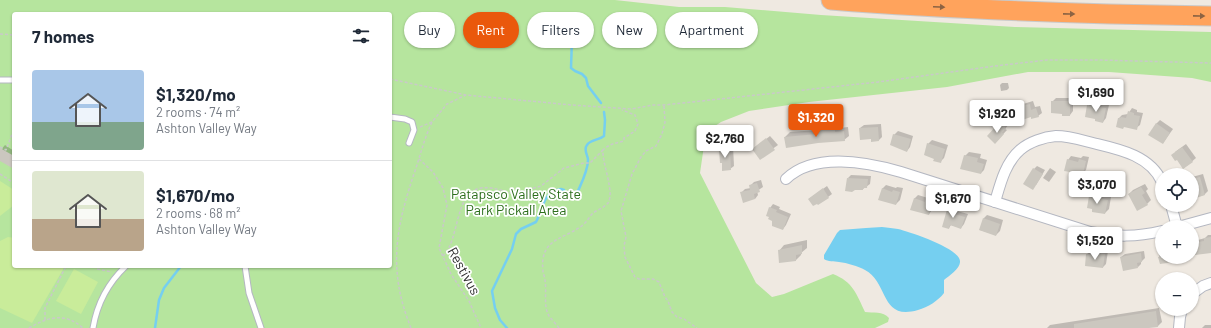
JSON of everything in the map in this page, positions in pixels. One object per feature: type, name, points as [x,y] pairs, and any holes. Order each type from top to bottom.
[{"type":"highway","points":[[831,0],[912,6],[1057,13],[1211,16]]},
{"type":"street","points":[[995,202],[1005,172],[1011,161],[1019,151],[1032,143],[1046,138],[1057,136],[1071,138],[1131,153],[1144,160],[1155,172]]},
{"type":"street","points":[[786,179],[792,173],[808,166],[829,163],[858,163],[880,166],[1090,232],[1126,236],[1155,232]]},
{"type":"street","points":[[1199,221],[1211,218]]},
{"type":"street","points":[[1199,289],[1211,284]]},
{"type":"street","points":[[1179,328],[1180,316]]},
{"type":"lane","points":[[0,80],[12,80]]},
{"type":"lane","points":[[392,117],[405,119],[412,122],[414,130],[409,143]]},
{"type":"lane","points":[[93,328],[98,307],[106,290],[124,268]]},
{"type":"lane","points":[[245,268],[249,293],[261,328]]},
{"type":"path","points":[[0,34],[12,36]]},
{"type":"path","points":[[392,79],[466,95],[631,109],[652,104],[664,105],[878,82],[1047,60],[1211,63]]},
{"type":"path","points":[[411,328],[401,300],[396,259],[397,238],[405,201],[419,159],[424,138],[432,122],[447,104],[466,95]]},
{"type":"path","points":[[664,105],[665,122],[662,134],[656,146],[646,151],[641,156],[632,174],[621,211],[626,237],[624,246],[626,257],[635,277],[659,282],[672,312],[677,317],[684,319],[697,328]]},
{"type":"path","points":[[443,256],[452,242],[464,200],[476,190],[481,188],[518,194],[541,186],[564,168],[590,163],[608,145],[624,141],[624,138],[635,131],[638,124],[635,116],[621,109]]},
{"type":"path","points":[[414,130],[432,122]]},
{"type":"path","points":[[0,147],[6,150],[12,134]]},
{"type":"path","points":[[559,328],[549,316],[546,306],[543,256],[556,239],[585,223],[591,215],[608,205],[610,187],[603,162],[603,150]]},
{"type":"path","name":"Restivus","points":[[419,159],[433,172],[443,188],[447,205],[439,248],[451,274],[469,301],[481,328]]},
{"type":"path","points":[[0,174],[12,183]]},
{"type":"path","points":[[45,320],[45,308],[65,268]]},
{"type":"path","points":[[96,268],[119,273]]},
{"type":"path","points":[[29,328],[51,318],[72,320],[83,328]]},
{"type":"green space","name":"Patapsco Valley State Park Pickall Area","points":[[0,0],[615,0],[679,7],[725,7],[821,15],[1015,27],[1211,32],[1211,82],[1192,78],[1109,72],[1028,72],[947,87],[809,102],[749,111],[721,122],[706,132],[700,173],[756,283],[772,297],[784,294],[833,274],[840,277],[850,285],[865,312],[884,314],[889,318],[888,322],[875,328],[0,328]]},
{"type":"green space","points":[[0,181],[12,189],[12,207],[0,216]]},
{"type":"green space","points":[[8,237],[12,238],[12,268],[64,268],[32,323],[0,308],[0,241]]},
{"type":"green space","points":[[74,269],[98,282],[81,314],[56,301]]},
{"type":"water","points":[[882,227],[913,233],[943,246],[958,256],[960,264],[954,272],[944,280],[944,293],[939,299],[918,310],[906,312],[897,310],[891,306],[886,299],[873,276],[865,270],[849,264],[824,259],[824,255],[840,230]]},
{"type":"building","points":[[1051,101],[1070,101],[1070,116],[1062,116],[1062,114],[1051,113]]},
{"type":"building","points":[[1030,104],[1031,110],[1036,108],[1039,117],[1031,119],[1031,117],[1022,120],[1018,107]]},
{"type":"building","points":[[1087,105],[1106,108],[1103,123],[1095,121],[1095,119],[1085,117]]},
{"type":"building","points":[[1128,111],[1134,113],[1134,115],[1140,116],[1137,130],[1116,127],[1118,118],[1126,118]]},
{"type":"building","points":[[1001,123],[1006,128],[1002,133],[1004,134],[995,144],[987,136],[996,126],[997,128]]},
{"type":"building","points":[[1156,123],[1170,133],[1163,144],[1148,135]]},
{"type":"building","points":[[835,127],[835,132],[844,131],[845,141],[786,148],[784,137],[817,134],[817,129]]},
{"type":"building","points":[[878,127],[879,141],[871,142],[871,139],[860,140],[859,128]]},
{"type":"building","points":[[893,134],[911,139],[907,152],[890,145]]},
{"type":"building","points":[[766,138],[775,150],[760,160],[752,149]]},
{"type":"building","points":[[927,143],[945,149],[941,163],[933,161],[934,159],[924,155]]},
{"type":"building","points":[[1182,147],[1193,162],[1182,168],[1177,160],[1175,161],[1171,155]]},
{"type":"building","points":[[0,148],[12,155],[12,168],[0,161]]},
{"type":"building","points":[[730,149],[731,170],[722,171],[719,150]]},
{"type":"building","points":[[964,155],[978,158],[977,162],[984,164],[981,174],[960,169]]},
{"type":"building","points":[[1067,159],[1078,162],[1079,159],[1086,161],[1083,174],[1064,171]]},
{"type":"building","points":[[1033,168],[1043,174],[1033,190],[1023,184]]},
{"type":"building","points":[[1199,177],[1205,195],[1199,197]]},
{"type":"building","points":[[847,178],[868,179],[867,188],[852,192],[845,191]]},
{"type":"building","points":[[757,183],[760,192],[754,194],[755,199],[743,203],[740,192],[750,190],[749,185]]},
{"type":"building","points":[[1141,187],[1145,193],[1142,195],[1148,205],[1137,211],[1128,194]]},
{"type":"building","points":[[823,188],[829,198],[818,205],[813,206],[808,199]]},
{"type":"building","points":[[882,188],[892,192],[893,190],[900,192],[896,205],[878,200]]},
{"type":"building","points":[[1089,196],[1108,200],[1105,214],[1092,212],[1092,209],[1087,208]]},
{"type":"building","points":[[914,198],[925,202],[926,199],[933,201],[929,215],[910,210]]},
{"type":"building","points":[[948,206],[955,208],[954,214],[965,217],[961,229],[950,225],[949,229],[942,227]]},
{"type":"building","points":[[769,207],[788,217],[783,230],[772,226],[772,221],[766,216]]},
{"type":"building","points":[[983,218],[1000,224],[996,236],[979,230]]},
{"type":"building","points":[[1211,237],[1211,253],[1199,254],[1199,242],[1204,241],[1204,238]]},
{"type":"building","points":[[802,245],[802,254],[796,255],[796,261],[779,263],[778,250]]},
{"type":"building","points":[[1098,253],[1105,254],[1103,268],[1085,266],[1086,254],[1098,255]]},
{"type":"building","points":[[1141,253],[1142,262],[1137,263],[1138,268],[1123,271],[1120,257]]},
{"type":"building","points":[[1155,311],[1158,327],[1074,328],[1074,324]]},
{"type":"waterway","points":[[572,48],[571,68],[586,78],[588,86],[601,103]]},
{"type":"waterway","points":[[507,328],[500,320],[495,308],[492,291],[512,249],[516,234],[521,229],[536,222],[544,201],[550,194],[561,189],[564,190],[566,195],[575,195],[578,191],[588,164],[586,147],[588,143],[604,136],[604,112]]},
{"type":"waterway","points":[[155,328],[159,300],[164,288],[179,268]]}]
